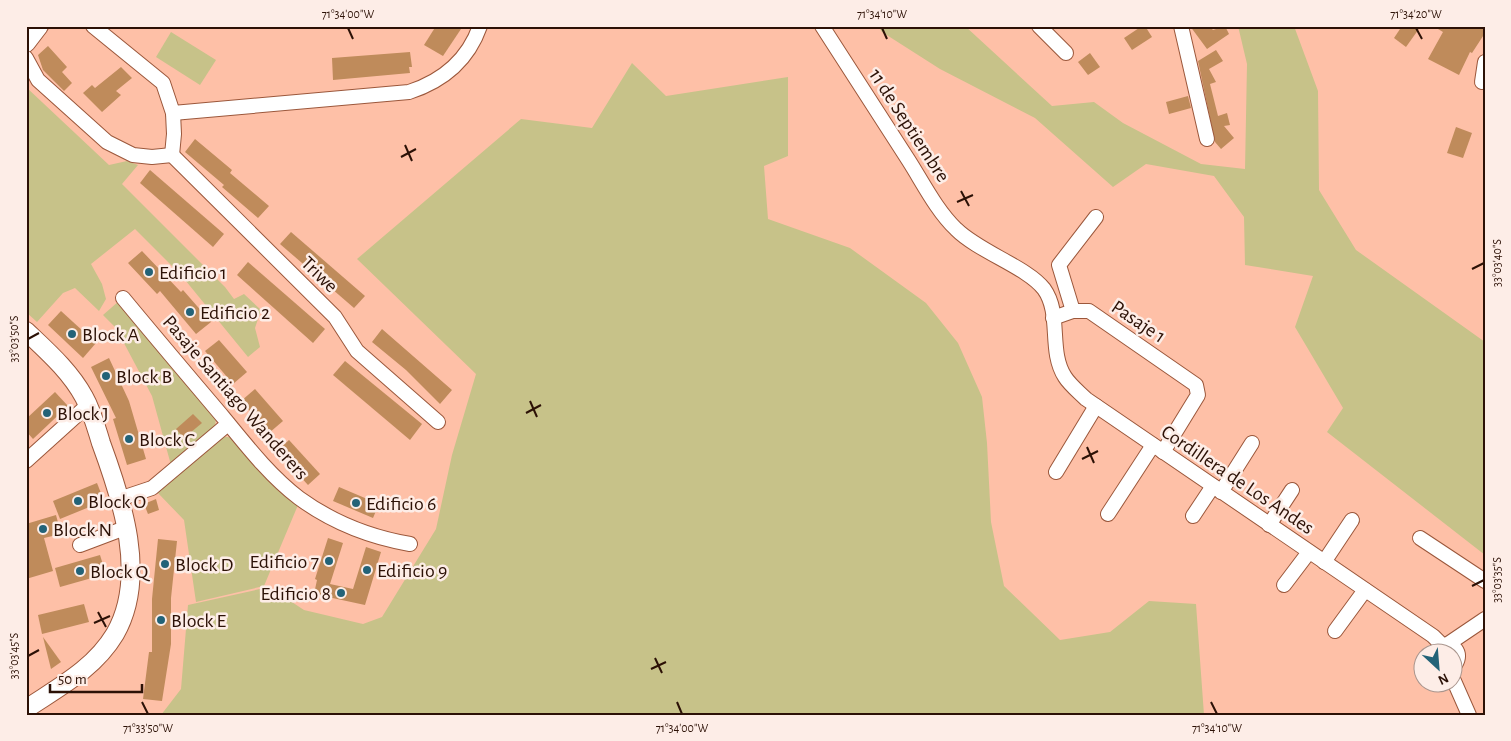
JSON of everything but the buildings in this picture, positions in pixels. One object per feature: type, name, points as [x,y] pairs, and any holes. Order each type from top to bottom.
[{"type":"street","points":[[26,58],[32,79],[115,147],[142,156],[172,155],[173,113],[163,84],[94,26]]},
{"type":"street","points":[[173,113],[409,92],[432,84],[451,70],[468,51],[480,26]]},
{"type":"street","name":"11 de Septiembre","points":[[822,26],[935,200],[956,229],[987,252],[1038,282],[1046,292],[1053,318]]},
{"type":"street","points":[[1038,26],[1066,53]]},
{"type":"street","points":[[1180,26],[1207,139]]},
{"type":"street","points":[[1482,82],[1485,62]]},
{"type":"street","name":"Triwe","points":[[172,155],[335,317],[357,351],[438,422]]},
{"type":"street","points":[[1053,318],[1073,311],[1059,265],[1096,217]]},
{"type":"street","name":"Pasaje Santiago Wanderers","points":[[123,298],[228,424],[284,486],[313,508],[362,532],[410,544]]},
{"type":"street","name":"Pasaje 1","points":[[1073,311],[1089,311],[1196,385],[1198,395],[1158,449]]},
{"type":"street","name":"Cordillera de Los Andes","points":[[1053,318],[1057,354],[1065,377],[1086,399],[1432,636],[1439,644]]},
{"type":"street","points":[[26,331],[73,381],[88,405],[119,499],[130,554],[130,588],[116,632],[98,657],[84,670],[26,709]]},
{"type":"street","points":[[26,461],[88,405]]},
{"type":"street","points":[[1056,472],[1096,406]]},
{"type":"street","points":[[119,499],[152,488],[228,424]]},
{"type":"street","points":[[1193,516],[1217,489],[1252,443]]},
{"type":"street","points":[[1108,514],[1158,449]]},
{"type":"street","points":[[1269,524],[1292,490]]},
{"type":"street","points":[[1324,562],[1352,520]]},
{"type":"street","points":[[80,545],[125,528]]},
{"type":"street","points":[[1420,538],[1485,581]]},
{"type":"street","points":[[1284,586],[1309,552]]},
{"type":"street","points":[[1335,631],[1364,590]]},
{"type":"street","points":[[1448,644],[1485,619]]},
{"type":"street","points":[[1460,694],[1469,715]]},
{"type":"shaded area","points":[[878,26],[965,26],[1052,106],[1094,102],[1123,123],[1201,164],[1245,169],[1247,64],[1238,26],[1294,26],[1318,91],[1319,190],[1356,250],[1485,342],[1485,555],[1327,432],[1343,408],[1295,327],[1313,276],[1245,265],[1244,217],[1214,176],[1146,164],[1113,187],[1035,118],[940,69],[882,32]]},
{"type":"shaded area","points":[[171,32],[216,60],[200,85],[156,57]]},
{"type":"shaded area","points":[[632,63],[666,96],[788,77],[788,156],[764,166],[768,219],[850,248],[926,303],[958,343],[982,397],[987,443],[991,522],[1004,586],[1060,640],[1110,632],[1149,601],[1196,604],[1204,715],[161,715],[181,689],[188,605],[269,587],[304,610],[363,624],[382,617],[436,529],[452,455],[476,374],[357,259],[521,119],[592,128]]},
{"type":"shaded area","points":[[26,87],[109,165],[127,161],[138,165],[122,184],[225,287],[234,299],[244,294],[261,310],[255,328],[260,347],[248,357],[181,275],[135,229],[91,264],[102,284],[106,299],[99,311],[75,288],[63,293],[37,322],[26,312]]},
{"type":"shaded area","points":[[119,301],[216,417],[215,428],[171,465],[152,396],[116,328],[103,315]]},
{"type":"shaded area","points":[[222,436],[233,438],[298,505],[264,586],[196,602],[184,520],[157,492]]},
{"type":"place","name":"Edificio 1","points":[[149,272]]},
{"type":"place","name":"Edificio 2","points":[[190,312]]},
{"type":"place","name":"Block A","points":[[72,334]]},
{"type":"place","name":"Block B","points":[[106,376]]},
{"type":"place","name":"Block J","points":[[47,413]]},
{"type":"place","name":"Block C","points":[[129,439]]},
{"type":"place","name":"Block O","points":[[78,501]]},
{"type":"place","name":"Edificio 6","points":[[356,503]]},
{"type":"place","name":"Block N","points":[[43,529]]},
{"type":"place","name":"Edificio 7","points":[[329,561]]},
{"type":"place","name":"Block D","points":[[165,564]]},
{"type":"place","name":"Edificio 9","points":[[367,570]]},
{"type":"place","name":"Block Q","points":[[80,571]]},
{"type":"place","name":"Edificio 8","points":[[341,593]]},
{"type":"place","name":"Block E","points":[[161,620]]}]
